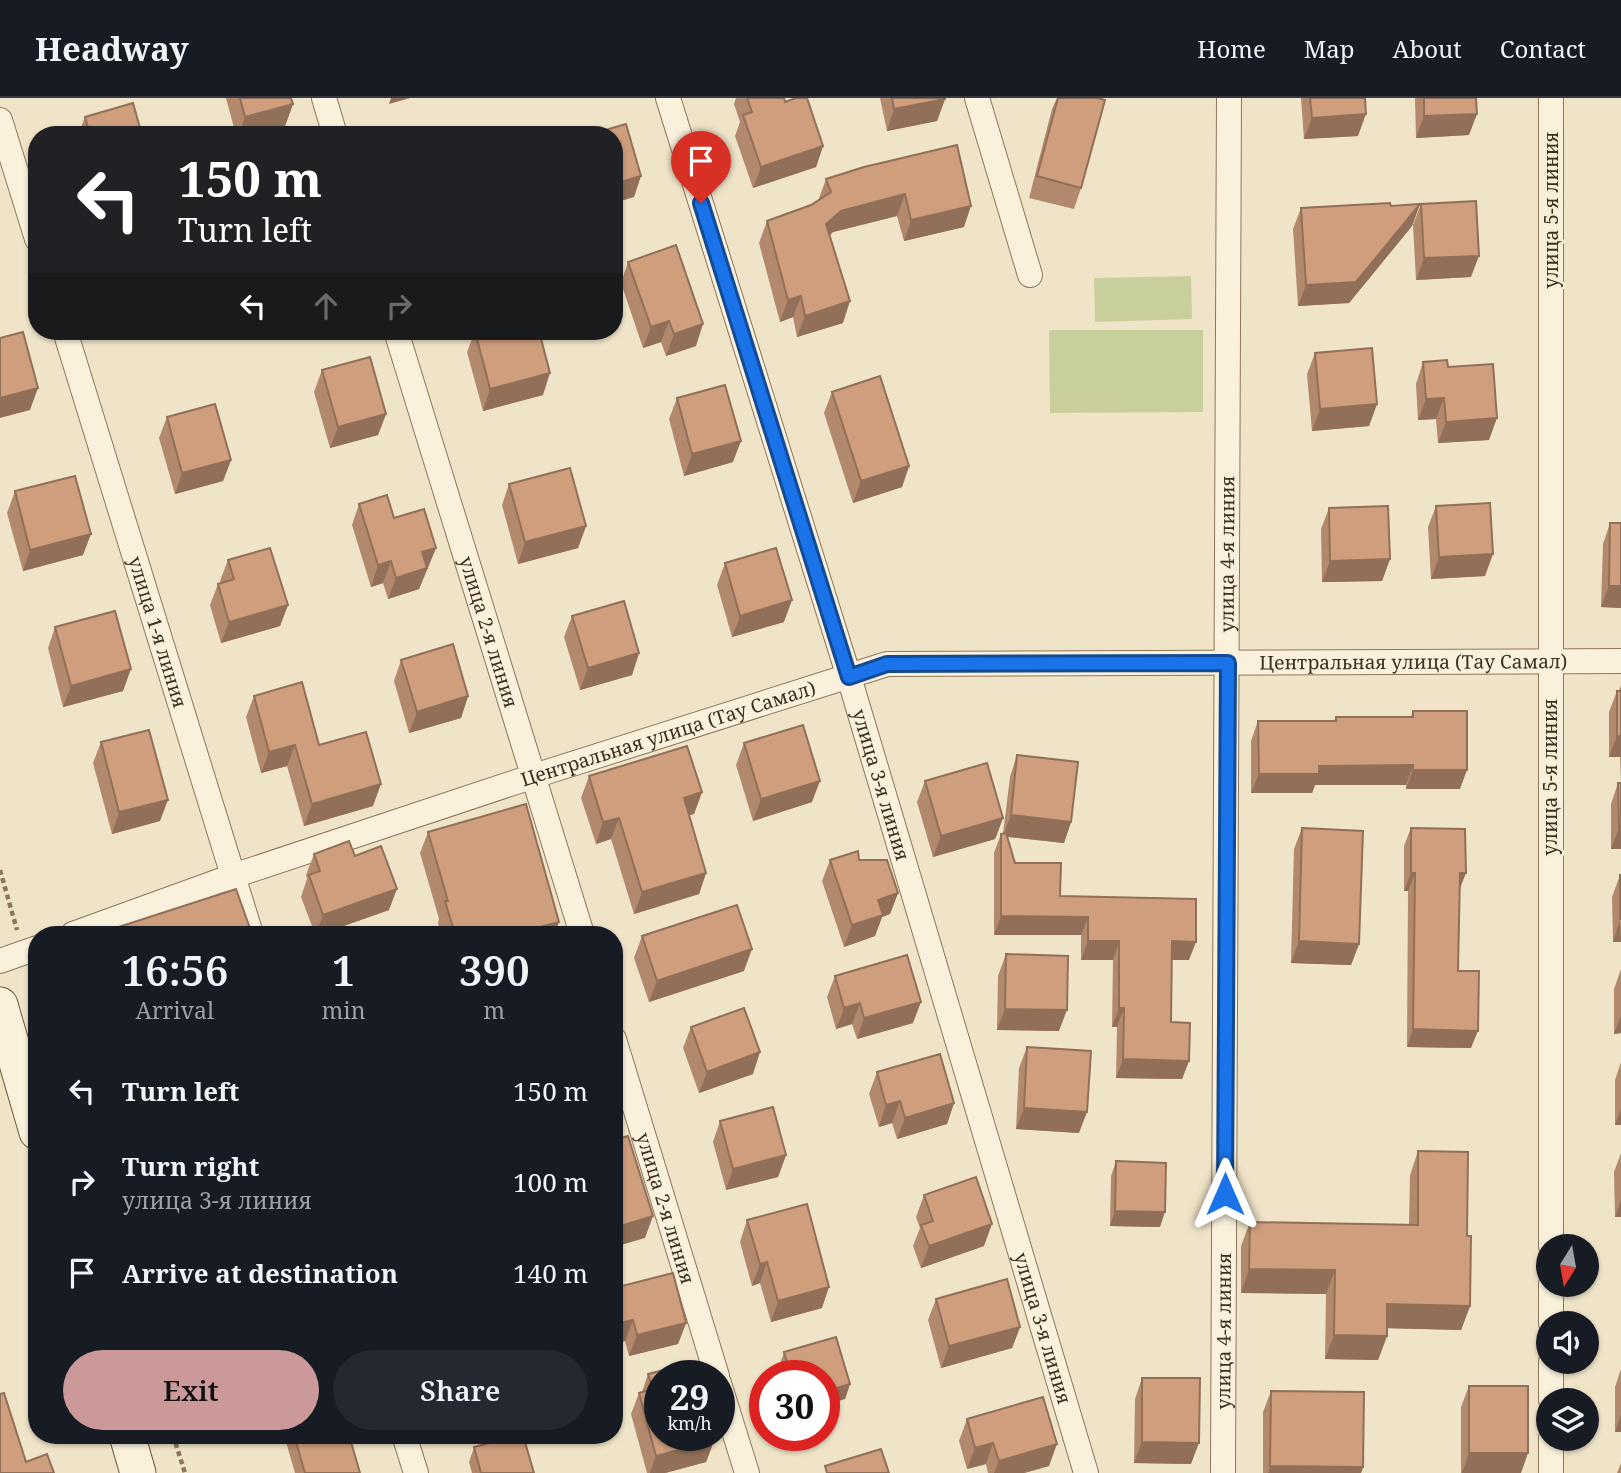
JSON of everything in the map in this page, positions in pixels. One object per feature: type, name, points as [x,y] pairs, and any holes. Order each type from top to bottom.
[{"type":"main road","points":[[0,1005],[28,1101]]},
{"type":"main road","points":[[130,1444],[138,1473]]},
{"type":"street","points":[[324,98],[332,126]]},
{"type":"street","name":"улица 3-я линия","points":[[668,98],[849,677],[1086,1473]]},
{"type":"street","points":[[977,98],[1030,275]]},
{"type":"street","name":"улица 4-я линия","points":[[1223,1473],[1230,98]]},
{"type":"street","name":"улица 5-я линия","points":[[1551,98],[1551,1234]]},
{"type":"street","points":[[0,120],[28,210]]},
{"type":"street","name":"улица 1-я линия","points":[[68,340],[249,926]]},
{"type":"street","name":"улица 2-я линия","points":[[399,340],[580,926]]},
{"type":"street","name":"Центральная улица (Тау Самал)","points":[[95,926],[233,876],[534,776],[887,664],[1621,661]]},
{"type":"street","points":[[0,961],[28,951]]},
{"type":"street","name":"улица 2-я линия","points":[[623,1068],[712,1360]]},
{"type":"street","points":[[735,1434],[747,1473]]},
{"type":"street","points":[[407,1444],[416,1473]]},
{"type":"street","points":[[1551,1451],[1551,1473]]},
{"type":"path","points":[[176,1444],[185,1473]]},
{"type":"green space","points":[[1191,276],[1192,319],[1095,322],[1094,278]]},
{"type":"green space","points":[[1049,330],[1203,330],[1203,412],[1050,413]]},
{"type":"building","points":[[240,98],[291,98],[293,104],[245,117]]},
{"type":"building","points":[[747,98],[784,98],[785,102],[807,98],[823,146],[761,167],[743,115],[752,112]]},
{"type":"building","points":[[892,98],[945,98],[945,99],[894,109]]},
{"type":"building","points":[[1058,98],[1105,100],[1081,188],[1037,176]]},
{"type":"building","points":[[1310,98],[1365,98],[1366,114],[1312,118]]},
{"type":"building","points":[[1424,98],[1476,98],[1477,114],[1424,116]]},
{"type":"building","points":[[133,103],[139,126],[88,126],[85,117]]},
{"type":"building","points":[[626,124],[641,176],[623,181],[623,126],[619,126]]},
{"type":"building","points":[[957,145],[971,206],[911,220],[905,194],[841,211],[826,224],[850,301],[805,316],[801,296],[788,300],[767,221],[811,205],[831,192],[826,179]]},
{"type":"building","points":[[1476,201],[1479,256],[1424,258],[1421,204]]},
{"type":"building","points":[[1390,203],[1391,206],[1420,204],[1356,282],[1306,285],[1301,208]]},
{"type":"building","points":[[676,245],[703,324],[674,334],[669,321],[651,327],[628,262]]},
{"type":"building","points":[[23,332],[38,388],[0,398],[0,338]]},
{"type":"building","points":[[477,340],[541,340],[550,373],[490,389]]},
{"type":"building","points":[[1372,348],[1377,404],[1320,409],[1315,353]]},
{"type":"building","points":[[370,357],[386,414],[338,427],[322,370]]},
{"type":"building","points":[[1447,360],[1448,367],[1493,364],[1497,418],[1446,422],[1444,398],[1426,399],[1423,362]]},
{"type":"building","points":[[880,376],[909,466],[861,481],[832,392]]},
{"type":"building","points":[[725,385],[741,441],[692,454],[677,398]]},
{"type":"building","points":[[215,404],[231,460],[182,473],[167,417]]},
{"type":"building","points":[[570,468],[586,526],[525,542],[509,484]]},
{"type":"building","points":[[75,476],[91,534],[30,550],[15,491]]},
{"type":"building","points":[[387,495],[394,518],[424,509],[436,548],[422,552],[427,568],[396,578],[391,561],[378,565],[359,504]]},
{"type":"building","points":[[1490,503],[1493,554],[1439,557],[1436,506]]},
{"type":"building","points":[[1388,506],[1390,559],[1330,561],[1329,508]]},
{"type":"building","points":[[1610,523],[1621,523],[1621,586],[1609,586]]},
{"type":"building","points":[[270,548],[288,605],[229,622],[218,584],[234,579],[228,560]]},
{"type":"building","points":[[776,548],[792,600],[740,616],[725,563]]},
{"type":"building","points":[[624,601],[639,653],[588,668],[572,616]]},
{"type":"building","points":[[115,611],[131,669],[71,686],[55,627]]},
{"type":"building","points":[[453,644],[468,696],[417,712],[401,660]]},
{"type":"building","points":[[302,682],[319,745],[366,732],[381,784],[312,804],[295,745],[269,752],[254,696]]},
{"type":"building","points":[[1617,691],[1621,691],[1621,736],[1617,736]]},
{"type":"building","points":[[1413,711],[1467,711],[1467,770],[1413,770],[1413,765],[1319,766],[1319,774],[1259,774],[1258,721],[1413,717]]},
{"type":"building","points":[[803,725],[820,781],[761,799],[744,743]]},
{"type":"building","points":[[149,730],[168,800],[119,812],[101,742]]},
{"type":"building","points":[[687,746],[702,792],[684,798],[706,873],[642,892],[619,818],[603,822],[589,776]]},
{"type":"building","points":[[1017,755],[1078,762],[1071,822],[1011,815]]},
{"type":"building","points":[[987,763],[1003,818],[941,836],[925,781]]},
{"type":"building","points":[[1618,783],[1621,783],[1621,828],[1619,828]]},
{"type":"building","points":[[526,804],[559,922],[544,926],[453,926],[428,832]]},
{"type":"building","points":[[1302,828],[1363,831],[1359,944],[1299,941]]},
{"type":"building","points":[[1411,828],[1465,829],[1466,873],[1460,873],[1458,971],[1479,971],[1478,1031],[1413,1029],[1415,873],[1411,873]]},
{"type":"building","points":[[1006,833],[1015,863],[1061,863],[1060,896],[1196,899],[1196,942],[1172,941],[1171,1022],[1190,1023],[1189,1061],[1123,1059],[1124,1008],[1119,1008],[1119,941],[1088,941],[1088,917],[1001,916],[1001,834]]},
{"type":"building","points":[[349,841],[355,856],[381,846],[397,889],[323,915],[309,875],[320,871],[314,854]]},
{"type":"building","points":[[858,851],[859,860],[887,860],[898,893],[878,900],[883,915],[852,925],[830,860]]},
{"type":"building","points":[[236,889],[249,926],[122,926]]},
{"type":"building","points":[[737,905],[752,949],[657,981],[642,936]]},
{"type":"building","points":[[1006,954],[1068,956],[1067,1010],[1005,1009]]},
{"type":"building","points":[[907,955],[921,1002],[864,1018],[860,1003],[844,1008],[835,976]]},
{"type":"building","points":[[744,1008],[760,1052],[707,1072],[691,1027]]},
{"type":"building","points":[[1027,1047],[1091,1051],[1087,1112],[1024,1108]]},
{"type":"building","points":[[940,1054],[954,1103],[905,1118],[900,1101],[886,1105],[877,1072]]},
{"type":"building","points":[[773,1107],[786,1155],[733,1169],[720,1121]]},
{"type":"building","points":[[628,1136],[653,1216],[623,1225],[623,1137]]},
{"type":"building","points":[[1418,1151],[1468,1152],[1470,1306],[1387,1304],[1387,1336],[1334,1335],[1335,1270],[1249,1269],[1250,1222],[1418,1225]]},
{"type":"building","points":[[1116,1161],[1166,1163],[1165,1212],[1115,1211]]},
{"type":"building","points":[[976,1177],[992,1224],[929,1246],[921,1225],[933,1221],[924,1195]]},
{"type":"building","points":[[807,1204],[829,1287],[778,1301],[767,1262],[760,1264],[747,1220]]},
{"type":"building","points":[[673,1273],[686,1323],[637,1335],[633,1320],[623,1322],[623,1286]]},
{"type":"building","points":[[1007,1279],[1020,1327],[949,1346],[936,1299]]},
{"type":"building","points":[[836,1337],[850,1384],[840,1387],[840,1360],[786,1360],[784,1352]]},
{"type":"building","points":[[1142,1378],[1200,1378],[1199,1443],[1142,1442]]},
{"type":"building","points":[[1469,1386],[1528,1386],[1528,1453],[1469,1453]]},
{"type":"building","points":[[1271,1391],[1364,1392],[1363,1467],[1270,1466]]},
{"type":"building","points":[[644,1392],[644,1412],[639,1393]]},
{"type":"building","points":[[4,1393],[26,1462],[47,1454],[54,1473],[0,1473],[0,1394]]},
{"type":"building","points":[[1043,1397],[1057,1444],[999,1461],[993,1443],[975,1448],[967,1419]]},
{"type":"building","points":[[297,1444],[352,1444],[360,1473],[305,1473]]},
{"type":"building","points":[[486,1444],[526,1444],[534,1473],[481,1473],[474,1447]]},
{"type":"building","points":[[881,1449],[889,1473],[827,1473],[825,1466]]},
{"type":"building","points":[[655,1451],[675,1451],[656,1456]]},
{"type":"route","points":[[701,203],[849,677],[887,664],[1228,663],[1225,1194]]}]
